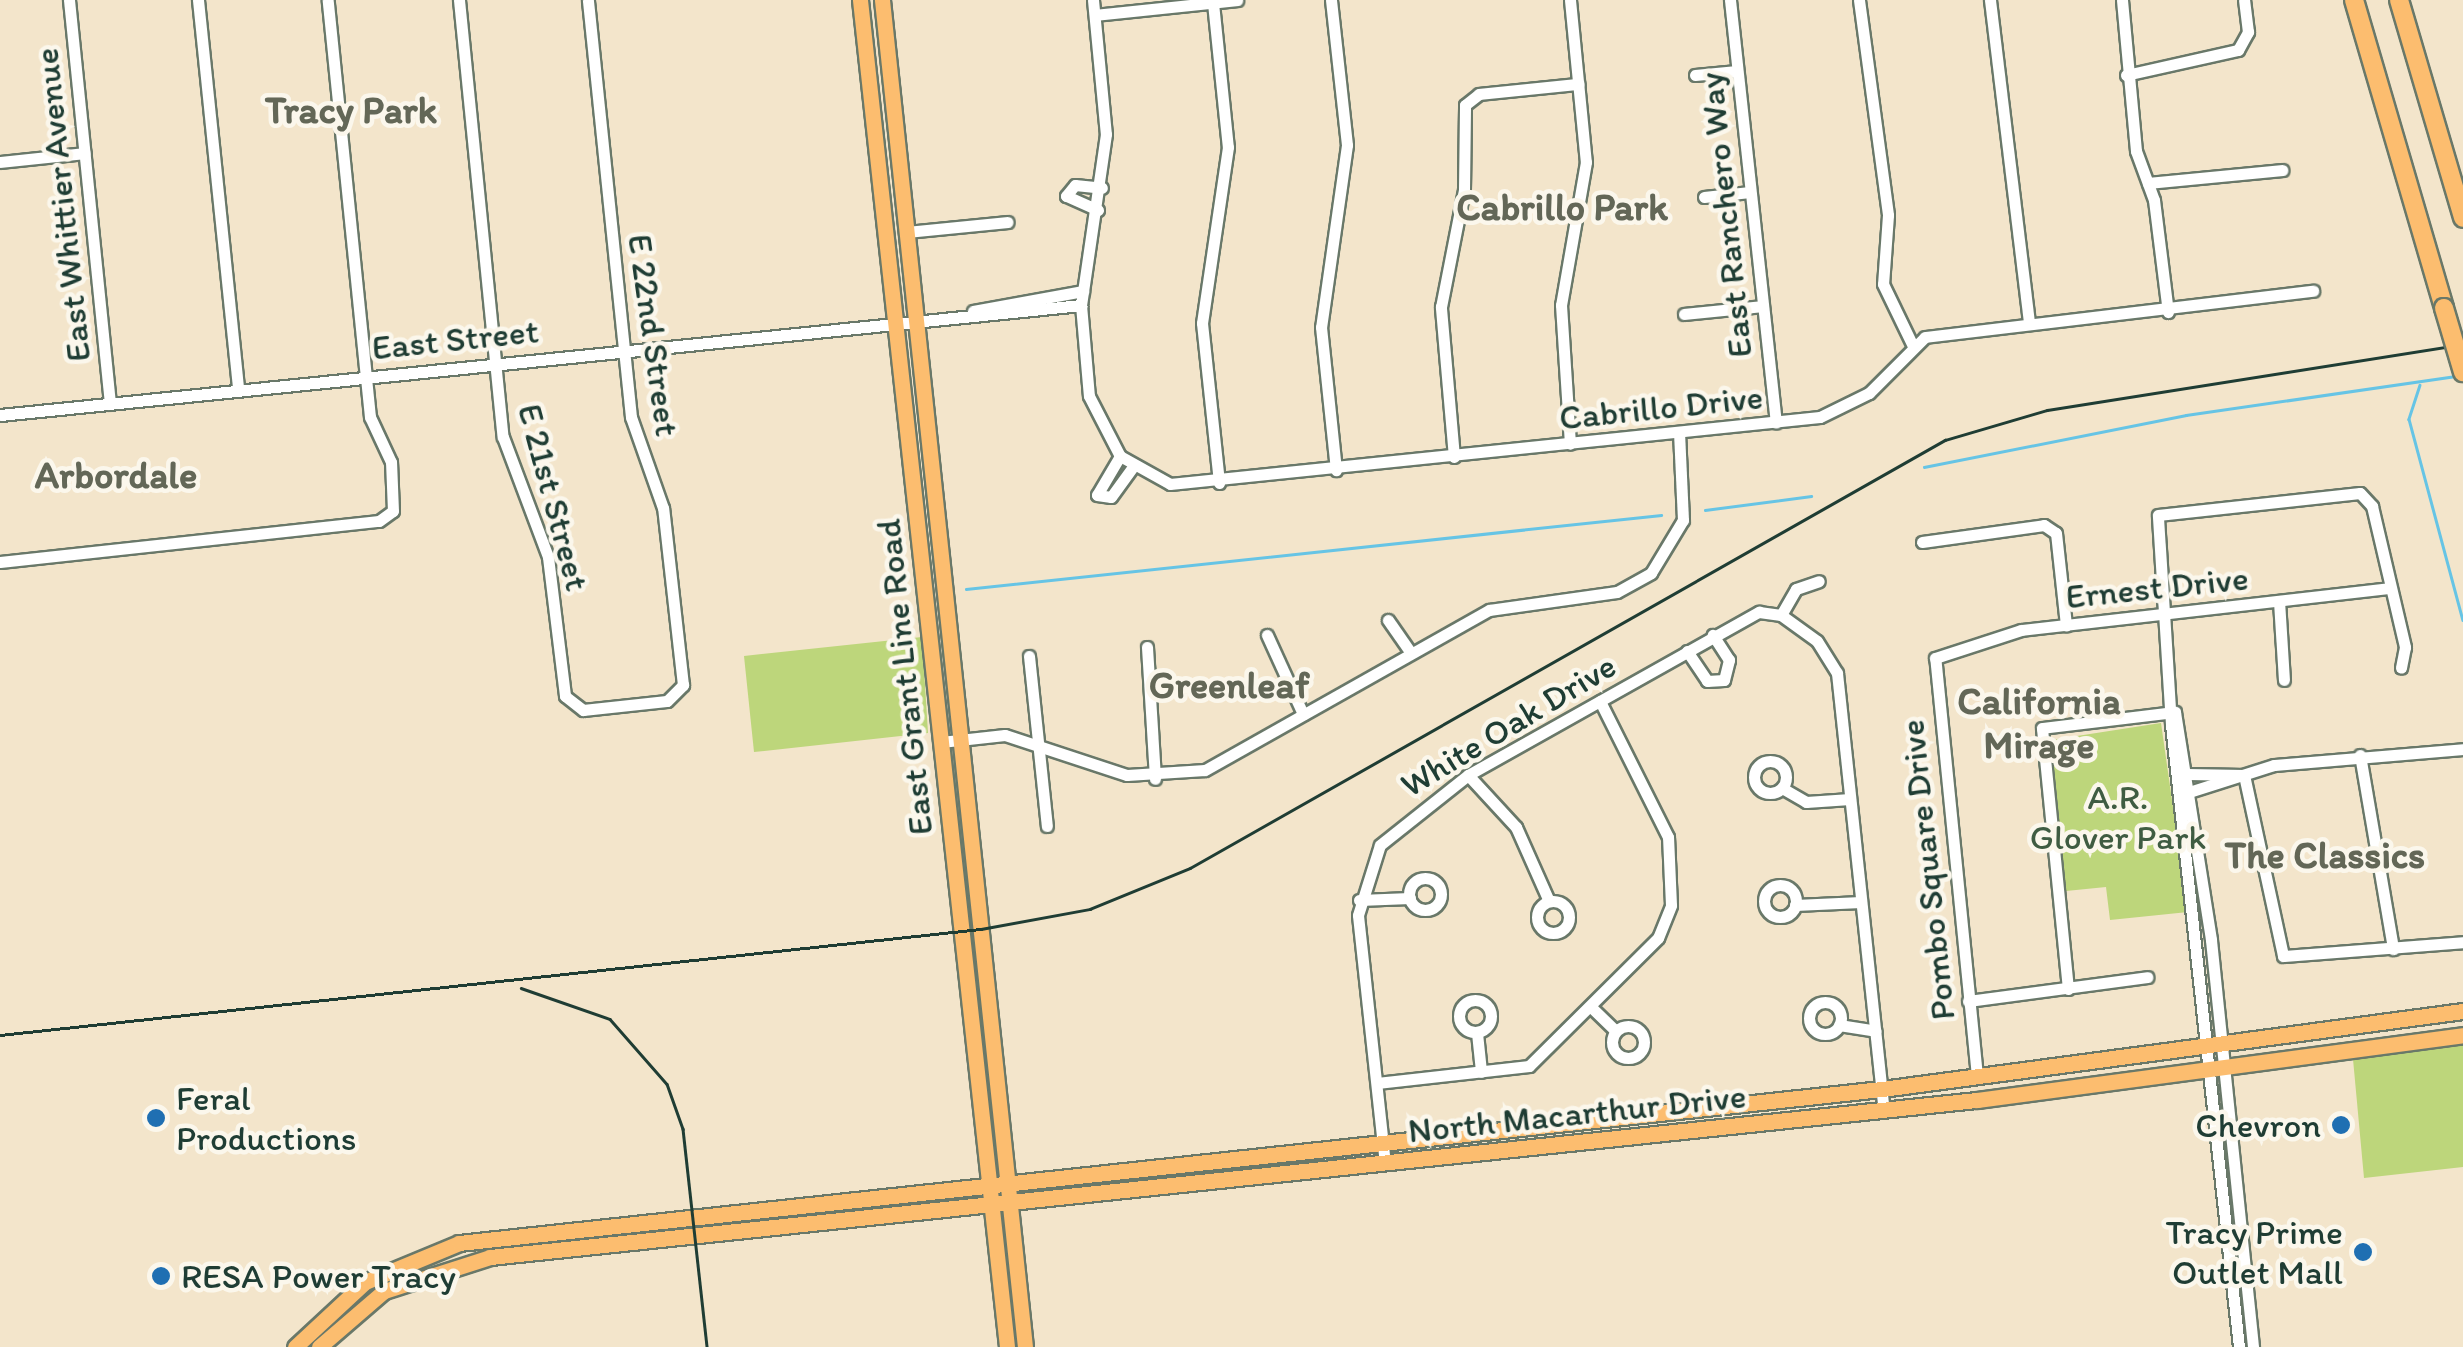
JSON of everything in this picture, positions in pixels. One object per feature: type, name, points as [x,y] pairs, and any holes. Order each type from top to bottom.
[{"type":"highway","points":[[2354,0],[2463,372]]},
{"type":"highway","points":[[2399,0],[2463,218]]},
{"type":"main road","name":"East Grant Line Road","points":[[860,0],[1006,1347]]},
{"type":"main road","name":"East Grant Line Road","points":[[882,0],[1025,1347]]},
{"type":"main road","name":"North Macarthur Drive","points":[[295,1347],[340,1301],[418,1255],[514,1235],[1008,1186],[1882,1089],[2463,1011]]},
{"type":"main road","name":"North Macarthur Drive","points":[[318,1347],[384,1291],[454,1264],[1884,1110],[2463,1034]]},
{"type":"street","name":"East Whittier Avenue","points":[[69,0],[110,404]]},
{"type":"street","points":[[198,0],[238,390]]},
{"type":"street","points":[[0,562],[390,514],[393,472],[370,417],[328,0]]},
{"type":"street","name":"E 21st Street","points":[[458,0],[508,457],[548,558],[573,706]]},
{"type":"street","name":"E 22nd Street","points":[[573,706],[667,701],[680,692],[682,674],[666,525],[630,417],[588,0]]},
{"type":"street","points":[[1093,0],[1102,188],[1081,305],[1095,420],[1120,456],[1097,495],[1111,497],[1134,467]]},
{"type":"street","points":[[1094,16],[1237,0]]},
{"type":"street","points":[[1331,0],[1347,145],[1321,327],[1336,470]]},
{"type":"street","points":[[1570,0],[1584,189],[1560,323],[1570,444]]},
{"type":"street","name":"East Ranchero Way","points":[[1730,0],[1776,423]]},
{"type":"street","points":[[1859,0],[1888,215],[1883,284],[1912,344],[2029,322],[2168,312],[2313,291]]},
{"type":"street","points":[[1990,0],[2029,322]]},
{"type":"street","points":[[2122,0],[2126,76],[2168,312]]},
{"type":"street","points":[[1213,2],[1228,147],[1202,324],[1219,482]]},
{"type":"street","points":[[2126,76],[2238,50],[2248,32],[2244,3]]},
{"type":"street","points":[[1696,75],[1737,71]]},
{"type":"street","points":[[1454,457],[1440,307],[1464,190],[1465,105],[1479,94],[1578,84]]},
{"type":"street","points":[[0,162],[85,153]]},
{"type":"street","points":[[2148,183],[2282,170]]},
{"type":"street","points":[[1098,210],[1066,196],[1075,184],[1102,188]]},
{"type":"street","points":[[1704,197],[1750,192]]},
{"type":"street","points":[[907,232],[1008,222]]},
{"type":"street","points":[[973,311],[1083,291]]},
{"type":"street","points":[[973,311],[1081,305]]},
{"type":"street","points":[[1684,314],[1764,306]]},
{"type":"street","name":"East Street","points":[[0,415],[973,311]]},
{"type":"street","name":"Cabrillo Drive","points":[[1120,456],[1170,484],[1219,482],[1776,423],[1860,401],[1912,344]]},
{"type":"street","points":[[941,742],[960,737],[1032,741],[1155,779],[1204,770],[1489,610],[1617,592],[1652,573],[1683,520],[1679,433]]},
{"type":"street","points":[[2216,1043],[2175,712],[2158,515],[2360,493],[2372,506],[2406,647],[2401,668]]},
{"type":"street","points":[[1922,542],[2044,525],[2056,533],[2066,625]]},
{"type":"street","points":[[1819,581],[1796,589],[1781,615],[1817,641],[1836,673],[1884,1110]]},
{"type":"street","name":"Ernest Drive","points":[[1935,658],[2066,625],[2390,588]]},
{"type":"street","points":[[2279,601],[2284,680]]},
{"type":"street","name":"White Oak Drive","points":[[1360,900],[1398,824],[1468,775],[1713,635],[1759,612],[1781,615]]},
{"type":"street","points":[[1388,620],[1410,653]]},
{"type":"street","points":[[1267,634],[1303,714]]},
{"type":"street","points":[[1687,651],[1707,682],[1724,680],[1731,668],[1713,635]]},
{"type":"street","points":[[1147,648],[1155,779]]},
{"type":"street","points":[[1029,656],[1032,741],[1048,826]]},
{"type":"street","name":"Pombo Square Drive","points":[[1935,658],[1977,1076]]},
{"type":"street","points":[[1377,1083],[1529,1066],[1592,1008],[1658,938],[1672,888],[1661,809],[1600,701]]},
{"type":"street","points":[[2068,989],[2042,728],[2175,712]]},
{"type":"street","points":[[2175,712],[2187,774],[2216,1043],[2238,1347]]},
{"type":"street","points":[[2189,792],[2244,775],[2360,755],[2457,747]]},
{"type":"street","points":[[2360,755],[2393,949]]},
{"type":"street","points":[[2187,774],[2244,775]]},
{"type":"street","points":[[1468,775],[1516,827],[1549,901]]},
{"type":"street","points":[[2244,775],[2272,935],[2292,960],[2463,942]]},
{"type":"street","points":[[1782,788],[1806,802],[1850,799]]},
{"type":"street","points":[[1384,1164],[1360,900],[1410,898]]},
{"type":"street","points":[[1796,905],[1861,902]]},
{"type":"street","points":[[1968,1001],[2147,977]]},
{"type":"street","points":[[1592,1008],[1616,1031]]},
{"type":"street","points":[[1839,1025],[1876,1032]]},
{"type":"street","points":[[1477,1032],[1481,1072]]},
{"type":"street","points":[[2218,1066],[2253,1347]]},
{"type":"green space","points":[[922,637],[928,733],[754,752],[744,656]]},
{"type":"green space","name":"A.R. Glover Park","points":[[2161,723],[2188,912],[2110,920],[2106,887],[2066,891],[2051,740]]},
{"type":"green space","points":[[2463,1044],[2463,1167],[2364,1178],[2353,1059]]},
{"type":"waterway","points":[[1924,467],[2186,415],[2457,376]]},
{"type":"waterway","points":[[2420,385],[2409,419],[2463,620]]},
{"type":"waterway","points":[[1705,510],[1811,496]]},
{"type":"waterway","points":[[966,589],[1661,515]]},
{"type":"railway","points":[[0,1035],[981,929],[1090,909],[1190,868],[1945,440],[2047,410],[2463,344]]},
{"type":"railway","points":[[521,988],[610,1019],[667,1084],[683,1129],[707,1347]]},
{"type":"place","name":"Feral Productions","points":[[156,1118]]},
{"type":"place","name":"Chevron","points":[[2341,1125]]},
{"type":"place","name":"Tracy Prime Outlet Mall","points":[[2363,1252]]},
{"type":"place","name":"RESA Power Tracy","points":[[161,1276]]},
{"type":"district","name":"Tracy Park","points":[[351,111]]},
{"type":"district","name":"Cabrillo Park","points":[[1562,208]]},
{"type":"district","name":"Arbordale","points":[[116,476]]},
{"type":"district","name":"Greenleaf","points":[[1229,686]]},
{"type":"district","name":"California Mirage","points":[[2039,724]]},
{"type":"district","name":"The Classics","points":[[2325,856]]}]
